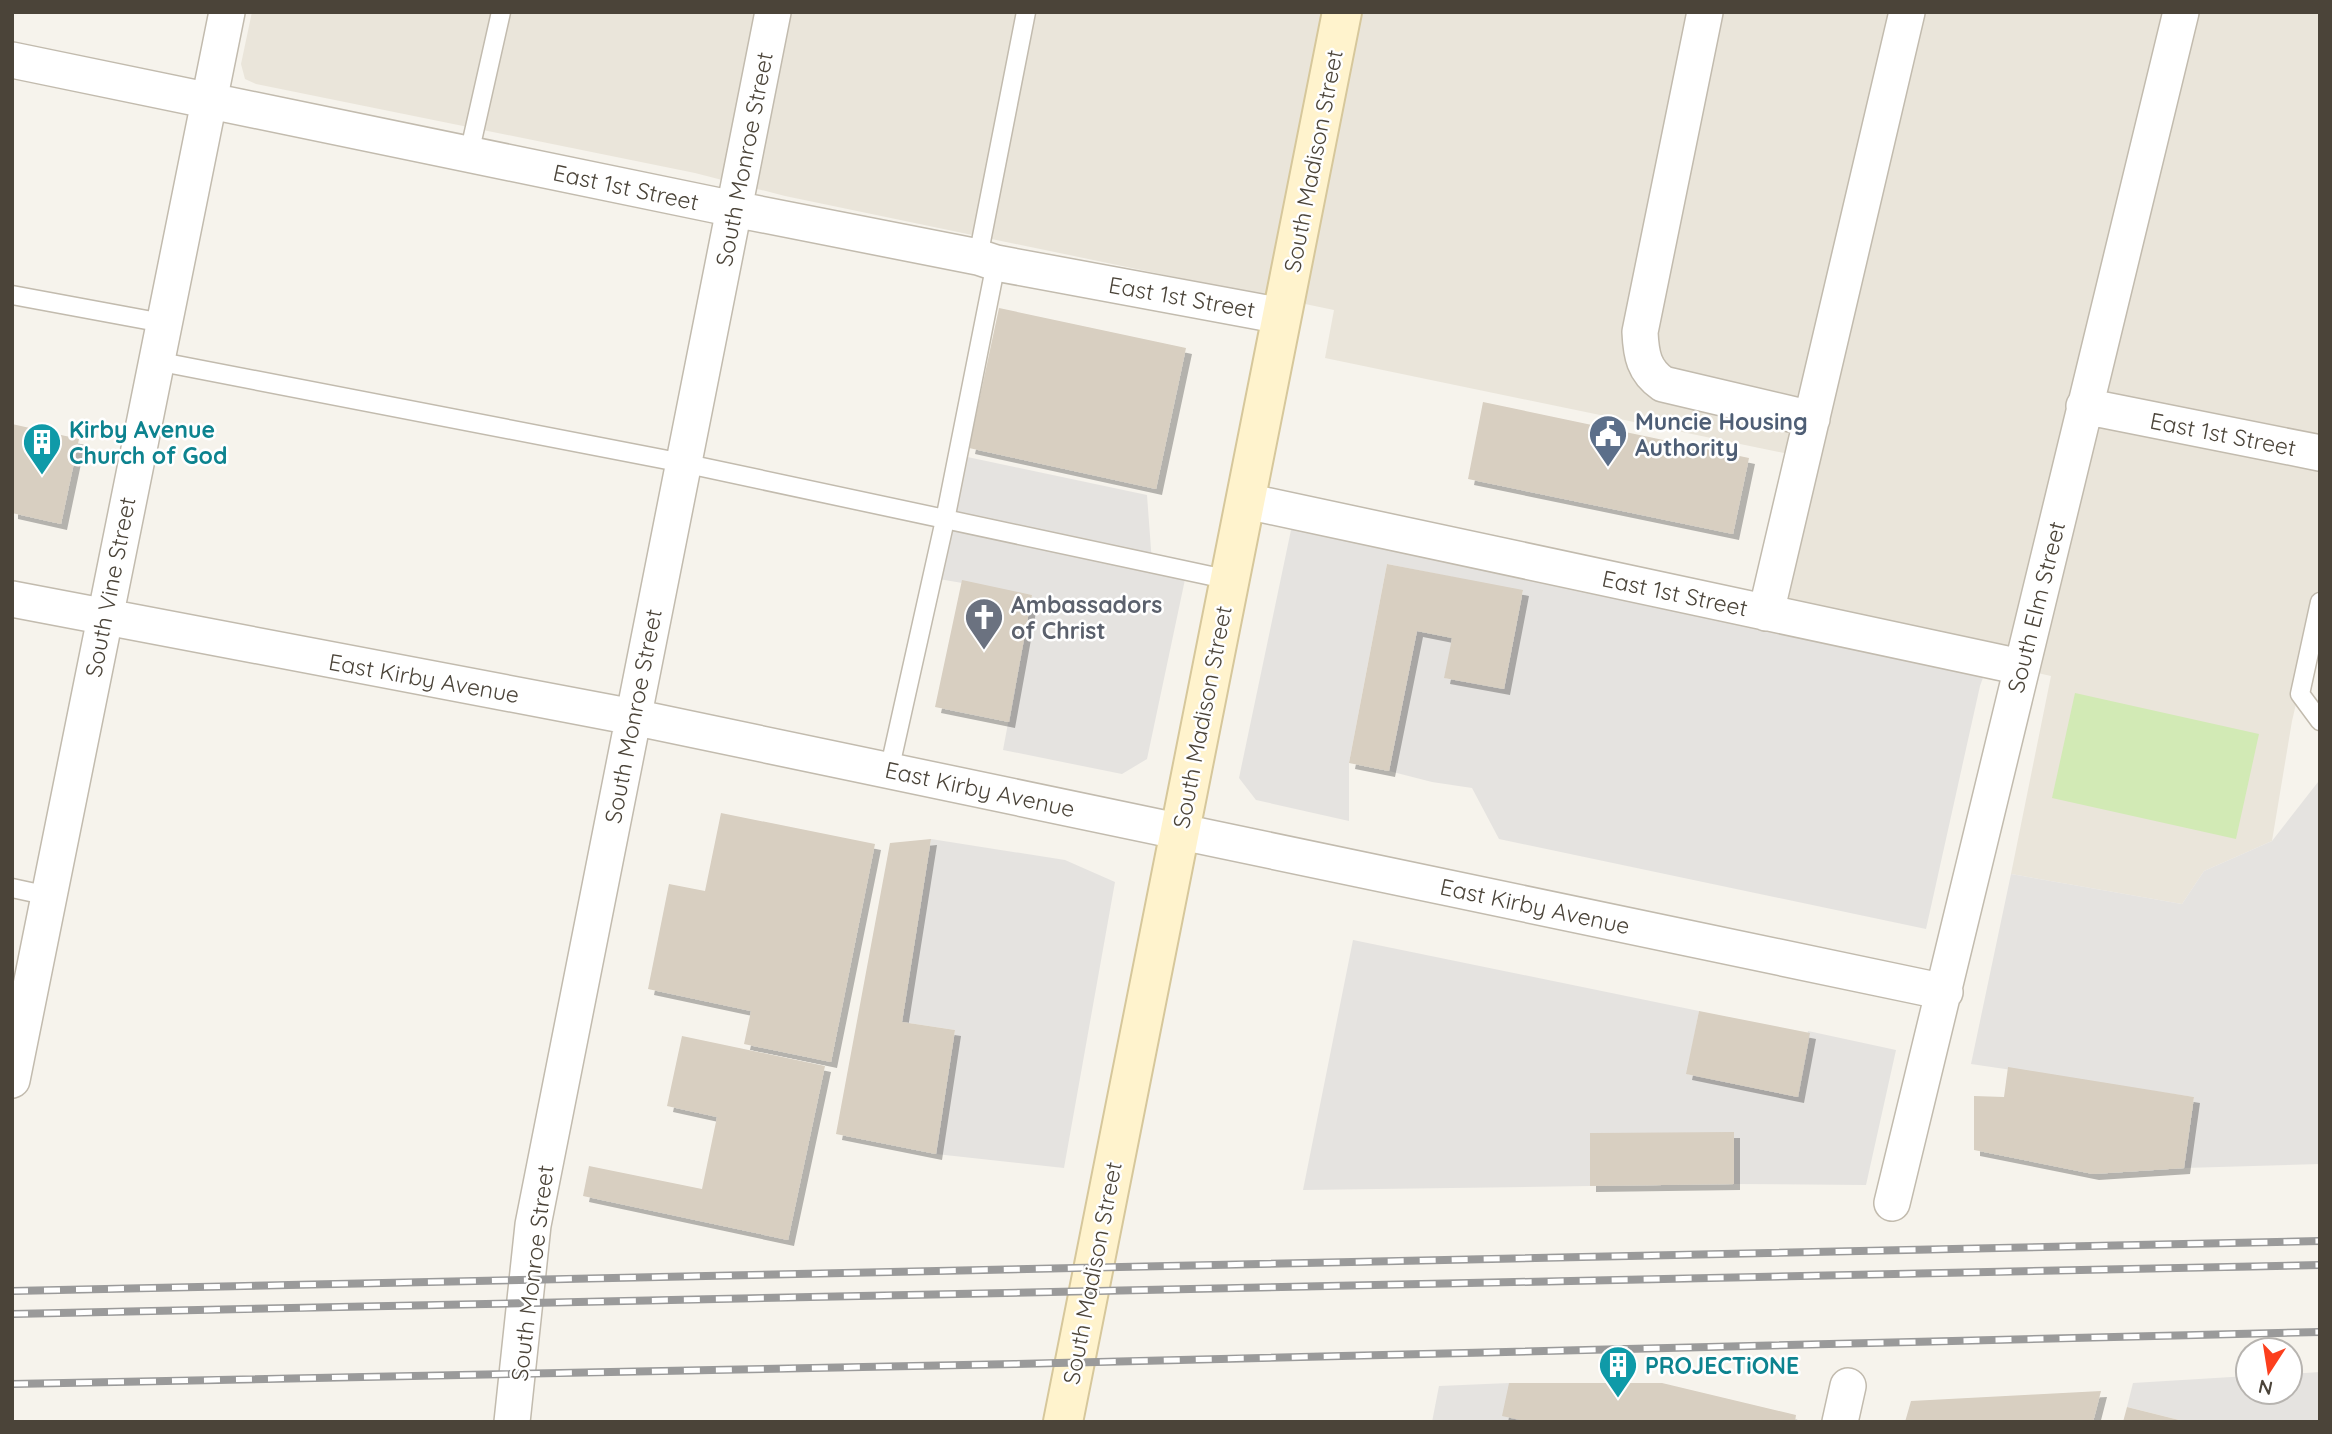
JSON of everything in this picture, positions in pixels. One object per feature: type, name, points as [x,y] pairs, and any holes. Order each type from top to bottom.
[{"type":"main road","name":"South Madison Street","points":[[1063,1422],[1342,12]]},
{"type":"street","name":"South Vine Street","points":[[12,1080],[227,12]]},
{"type":"street","name":"South Monroe Street","points":[[512,1422],[533,1225],[773,12]]},
{"type":"street","points":[[1705,12],[1640,332],[1641,354],[1651,376],[1663,384],[1812,419]]},
{"type":"street","points":[[1766,612],[1907,12]]},
{"type":"street","name":"South Elm Street","points":[[1892,1203],[2181,12]]},
{"type":"street","name":"East 1st Street","points":[[12,60],[987,260],[1282,316]]},
{"type":"street","name":"East 1st Street","points":[[2084,406],[2320,453]]},
{"type":"street","name":"East 1st Street","points":[[1246,501],[2021,667]]},
{"type":"street","name":"East Kirby Avenue","points":[[12,599],[103,619],[633,717],[1945,992]]},
{"type":"street","points":[[1840,1422],[1848,1386]]},
{"type":"lane","points":[[469,154],[501,12]]},
{"type":"lane","points":[[890,771],[945,520],[1026,12]]},
{"type":"lane","points":[[12,295],[163,323]]},
{"type":"lane","points":[[156,361],[683,463],[1230,580]]},
{"type":"lane","points":[[2320,602],[2300,694],[2320,721]]},
{"type":"lane","points":[[12,888],[49,896]]},
{"type":"shaded area","points":[[252,12],[2320,12],[2320,602],[2292,721],[2272,841],[2204,871],[2182,904],[2011,874],[2051,676],[1766,613],[1803,457],[1325,358],[1334,310],[785,196],[695,173],[256,84],[245,79],[241,64]]},
{"type":"shaded area","points":[[958,455],[1147,495],[1152,563],[1187,570],[1147,759],[1122,774],[1003,750],[1032,595],[933,578]]},
{"type":"shaded area","points":[[1295,511],[1989,661],[1980,686],[1926,929],[1499,839],[1472,788],[1432,782],[1389,771],[1417,631],[1452,638],[1445,678],[1504,689],[1523,591],[1387,564],[1349,763],[1349,821],[1256,800],[1239,778]]},
{"type":"shaded area","points":[[2318,782],[2320,1164],[2184,1168],[2194,1097],[1971,1064],[2011,874],[2182,904],[2204,871],[2272,841]]},
{"type":"shaded area","points":[[931,839],[1065,860],[1115,882],[1064,1168],[936,1154],[955,1030],[902,1022]]},
{"type":"shaded area","points":[[1353,940],[1699,1011],[1687,1074],[1797,1097],[1808,1031],[1896,1050],[1866,1185],[1734,1184],[1734,1133],[1590,1133],[1590,1186],[1303,1190]]},
{"type":"shaded area","points":[[2320,1372],[2320,1422],[2187,1422],[2127,1407],[2133,1383],[2234,1377],[2234,1406],[2304,1406],[2304,1373]]},
{"type":"shaded area","points":[[1509,1383],[1530,1422],[1432,1422],[1439,1386]]},
{"type":"green space","points":[[2075,693],[2259,734],[2236,839],[2052,798]]},
{"type":"building","points":[[999,308],[1186,348],[1156,489],[969,448]]},
{"type":"building","name":"Muncie Housing Authority","points":[[1483,402],[1749,458],[1733,534],[1468,479]]},
{"type":"building","name":"Kirby Avenue Church of God","points":[[12,424],[79,439],[61,524],[12,513]]},
{"type":"building","points":[[1387,564],[1523,590],[1504,689],[1444,678],[1452,638],[1417,631],[1389,771],[1349,763]]},
{"type":"building","name":"Ambassadors of Christ","points":[[962,580],[1032,595],[1009,722],[935,707]]},
{"type":"building","points":[[721,813],[875,844],[831,1062],[744,1044],[751,1011],[648,989],[669,884],[705,891]]},
{"type":"building","points":[[931,839],[902,1022],[955,1030],[936,1154],[836,1134],[890,843]]},
{"type":"building","points":[[1699,1011],[1810,1033],[1798,1097],[1686,1074]]},
{"type":"building","points":[[682,1036],[825,1066],[788,1240],[583,1196],[589,1166],[702,1189],[717,1117],[667,1106]]},
{"type":"building","points":[[2008,1067],[2194,1097],[2184,1168],[2093,1174],[1974,1150],[1974,1096],[2004,1097]]},
{"type":"building","points":[[1734,1132],[1734,1184],[1590,1186],[1590,1133]]},
{"type":"building","name":"PROJECTiONE","points":[[1509,1383],[1662,1383],[1796,1415],[1795,1422],[1530,1422],[1502,1416]]},
{"type":"building","points":[[2101,1391],[2093,1422],[1905,1422],[1911,1401]]},
{"type":"building","points":[[2127,1407],[2183,1421],[2183,1422],[2123,1422]]},
{"type":"railway","points":[[12,1291],[2320,1241]]},
{"type":"railway","points":[[12,1314],[2320,1265]]},
{"type":"railway","points":[[12,1384],[1014,1364],[2320,1332]]},
{"type":"place","name":"Muncie Housing Authority","points":[[1608,468]]},
{"type":"place","name":"Kirby Avenue Church of God","points":[[42,476]]},
{"type":"place","name":"Ambassadors of Christ","points":[[984,651]]},
{"type":"place","name":"PROJECTiONE","points":[[1618,1399]]}]
